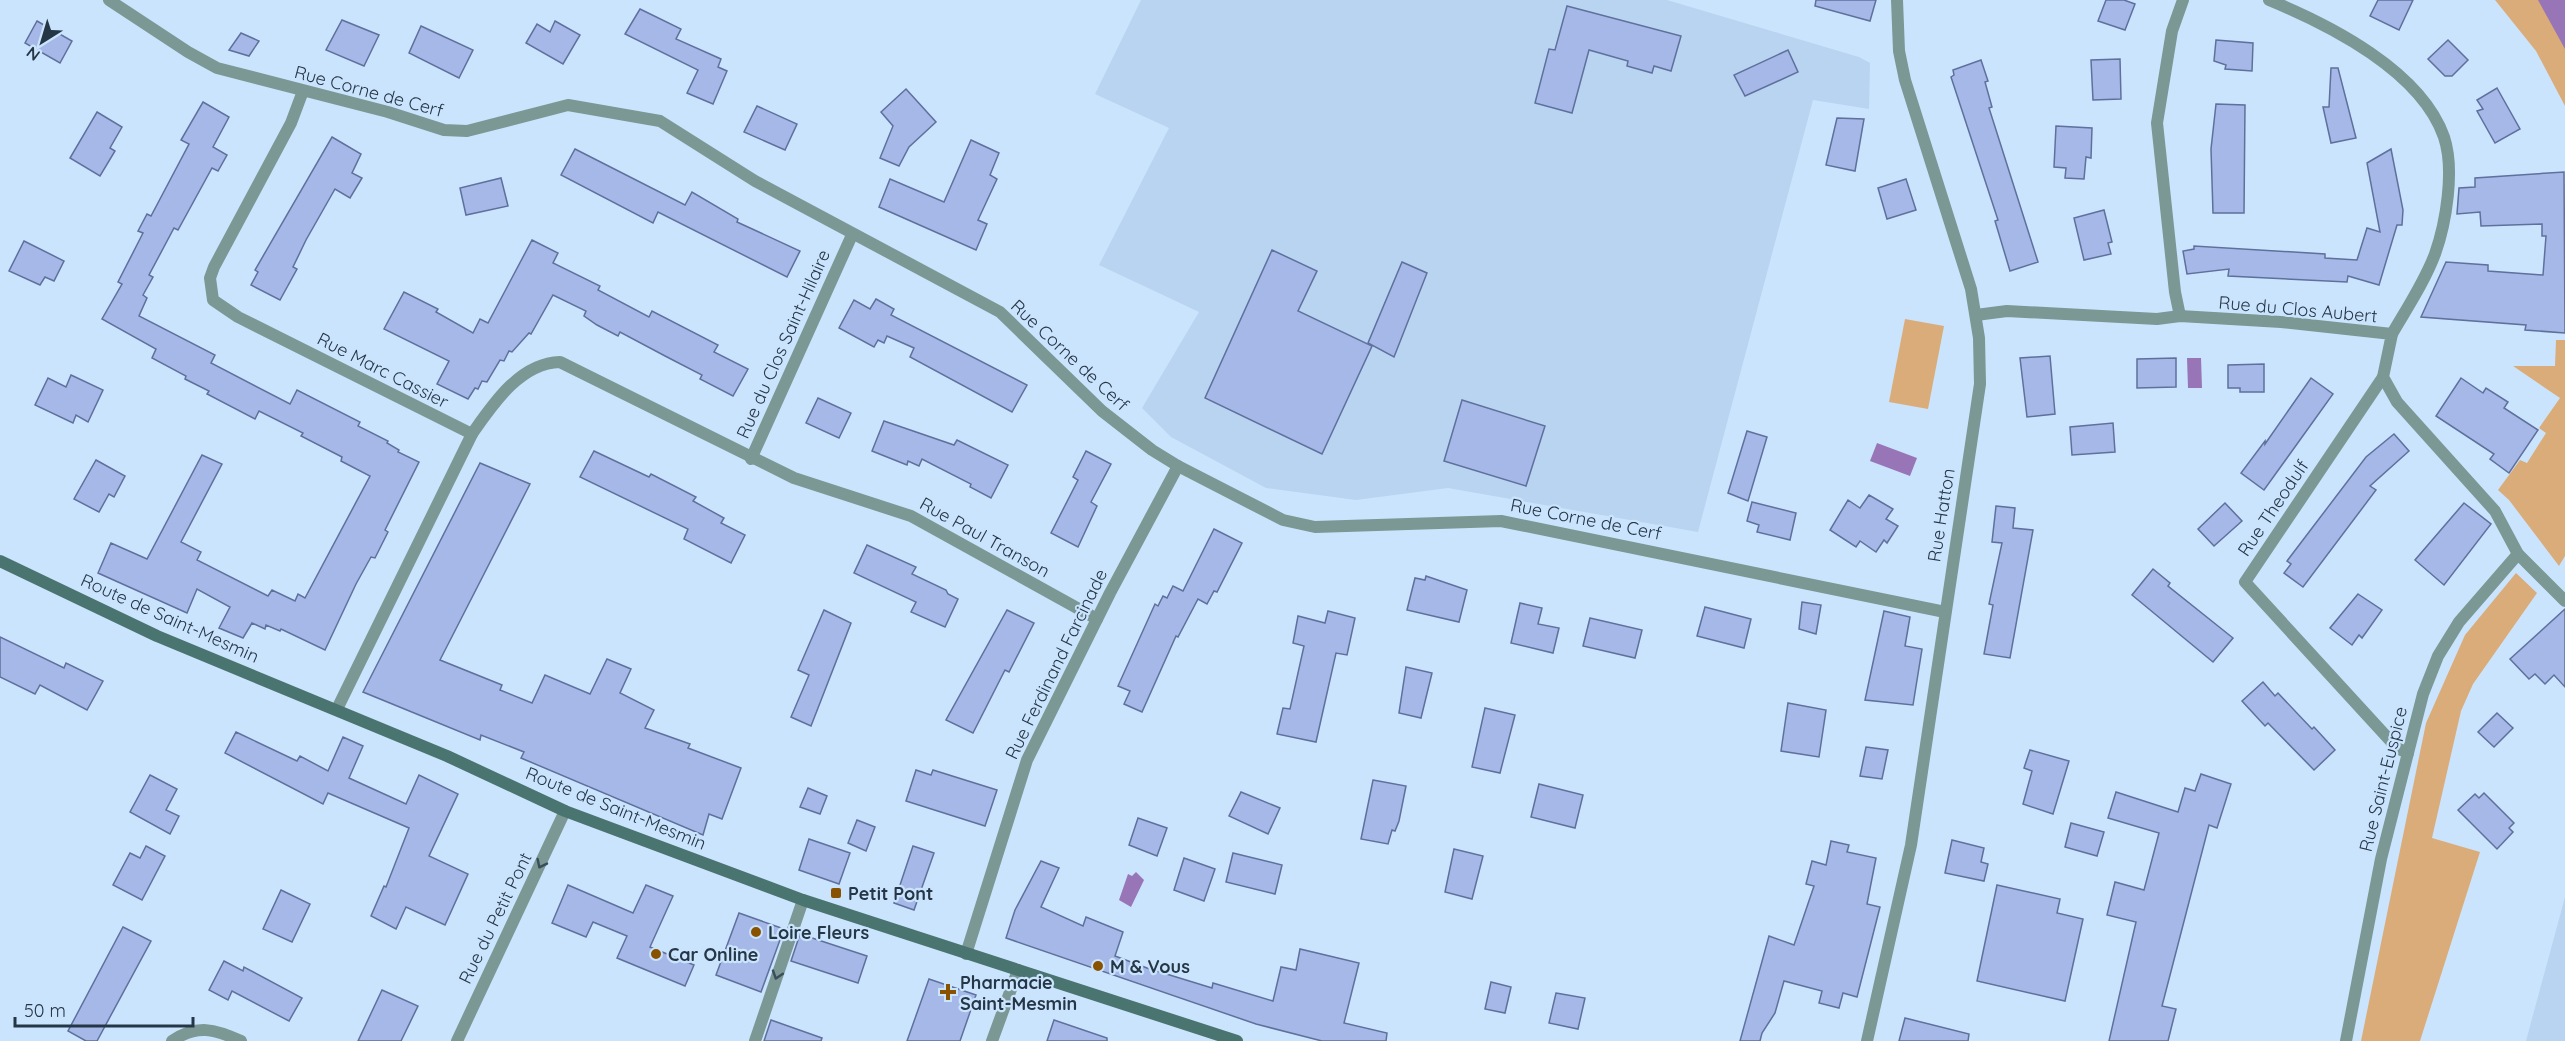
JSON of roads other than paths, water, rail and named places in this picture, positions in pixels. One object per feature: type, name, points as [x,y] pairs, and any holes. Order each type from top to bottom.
[{"type":"main road","name":"Route de Saint-Mesmin","points":[[0,561],[158,636],[337,709],[565,811],[803,900],[1237,1041]]},
{"type":"street","name":"Rue Corne de Cerf","points":[[109,0],[188,52],[218,68],[456,132],[568,105],[660,121],[755,181],[852,235],[1000,312],[1102,411],[1152,450],[1178,466],[1293,524],[1316,527],[1501,521],[1945,612]]},
{"type":"street","name":"Rue Hatton","points":[[1867,1041],[1881,968],[1911,844],[1980,384],[1976,315],[1971,289],[1905,80],[1899,51],[1897,0]]},
{"type":"street","points":[[2180,316],[2175,292],[2157,123],[2172,31],[2183,0]]},
{"type":"street","points":[[2269,0],[2307,15],[2353,41],[2400,76],[2429,108],[2444,138],[2448,175],[2445,218],[2434,255],[2416,297],[2394,330]]},
{"type":"street","name":"Rue Marc Cassier","points":[[303,91],[291,123],[214,267],[210,278],[213,300],[238,317],[472,434]]},
{"type":"street","name":"Rue du Clos Saint-Hilaire","points":[[472,434],[488,411],[530,369],[544,363],[560,362],[751,459],[852,235]]},
{"type":"street","name":"Rue du Clos Aubert","points":[[1976,315],[2007,310],[2157,319],[2180,316],[2394,330],[2383,377]]},
{"type":"street","points":[[2383,377],[2397,402],[2495,511],[2518,554],[2565,601]]},
{"type":"street","name":"Rue Theodulf","points":[[2383,377],[2245,582],[2397,748],[2408,753]]},
{"type":"street","points":[[337,709],[472,434]]},
{"type":"street","name":"Rue Paul Transon","points":[[751,459],[794,478],[911,516],[1097,619]]},
{"type":"street","name":"Rue Ferdinand Farcinade","points":[[966,954],[1027,760],[1097,619],[1178,466]]},
{"type":"street","name":"Rue Saint-Euspice","points":[[2346,1041],[2381,859],[2423,694],[2438,656],[2459,622],[2518,554]]},
{"type":"street","name":"Rue du Petit Pont","points":[[457,1041],[565,811]]},
{"type":"street","points":[[755,1041],[803,900]]},
{"type":"street","points":[[992,1041],[1018,970]]},
{"type":"street","points":[[172,1041],[186,1032],[202,1028],[217,1030],[241,1041]]},
{"type":"place","name":"Petit Pont","points":[[836,893]]},
{"type":"place","name":"Loire Fleurs","points":[[756,932]]},
{"type":"place","name":"Car Online","points":[[656,954]]},
{"type":"place","name":"M & Vous","points":[[1098,966]]},
{"type":"place","name":"Pharmacie Saint-Mesmin","points":[[948,992]]}]
